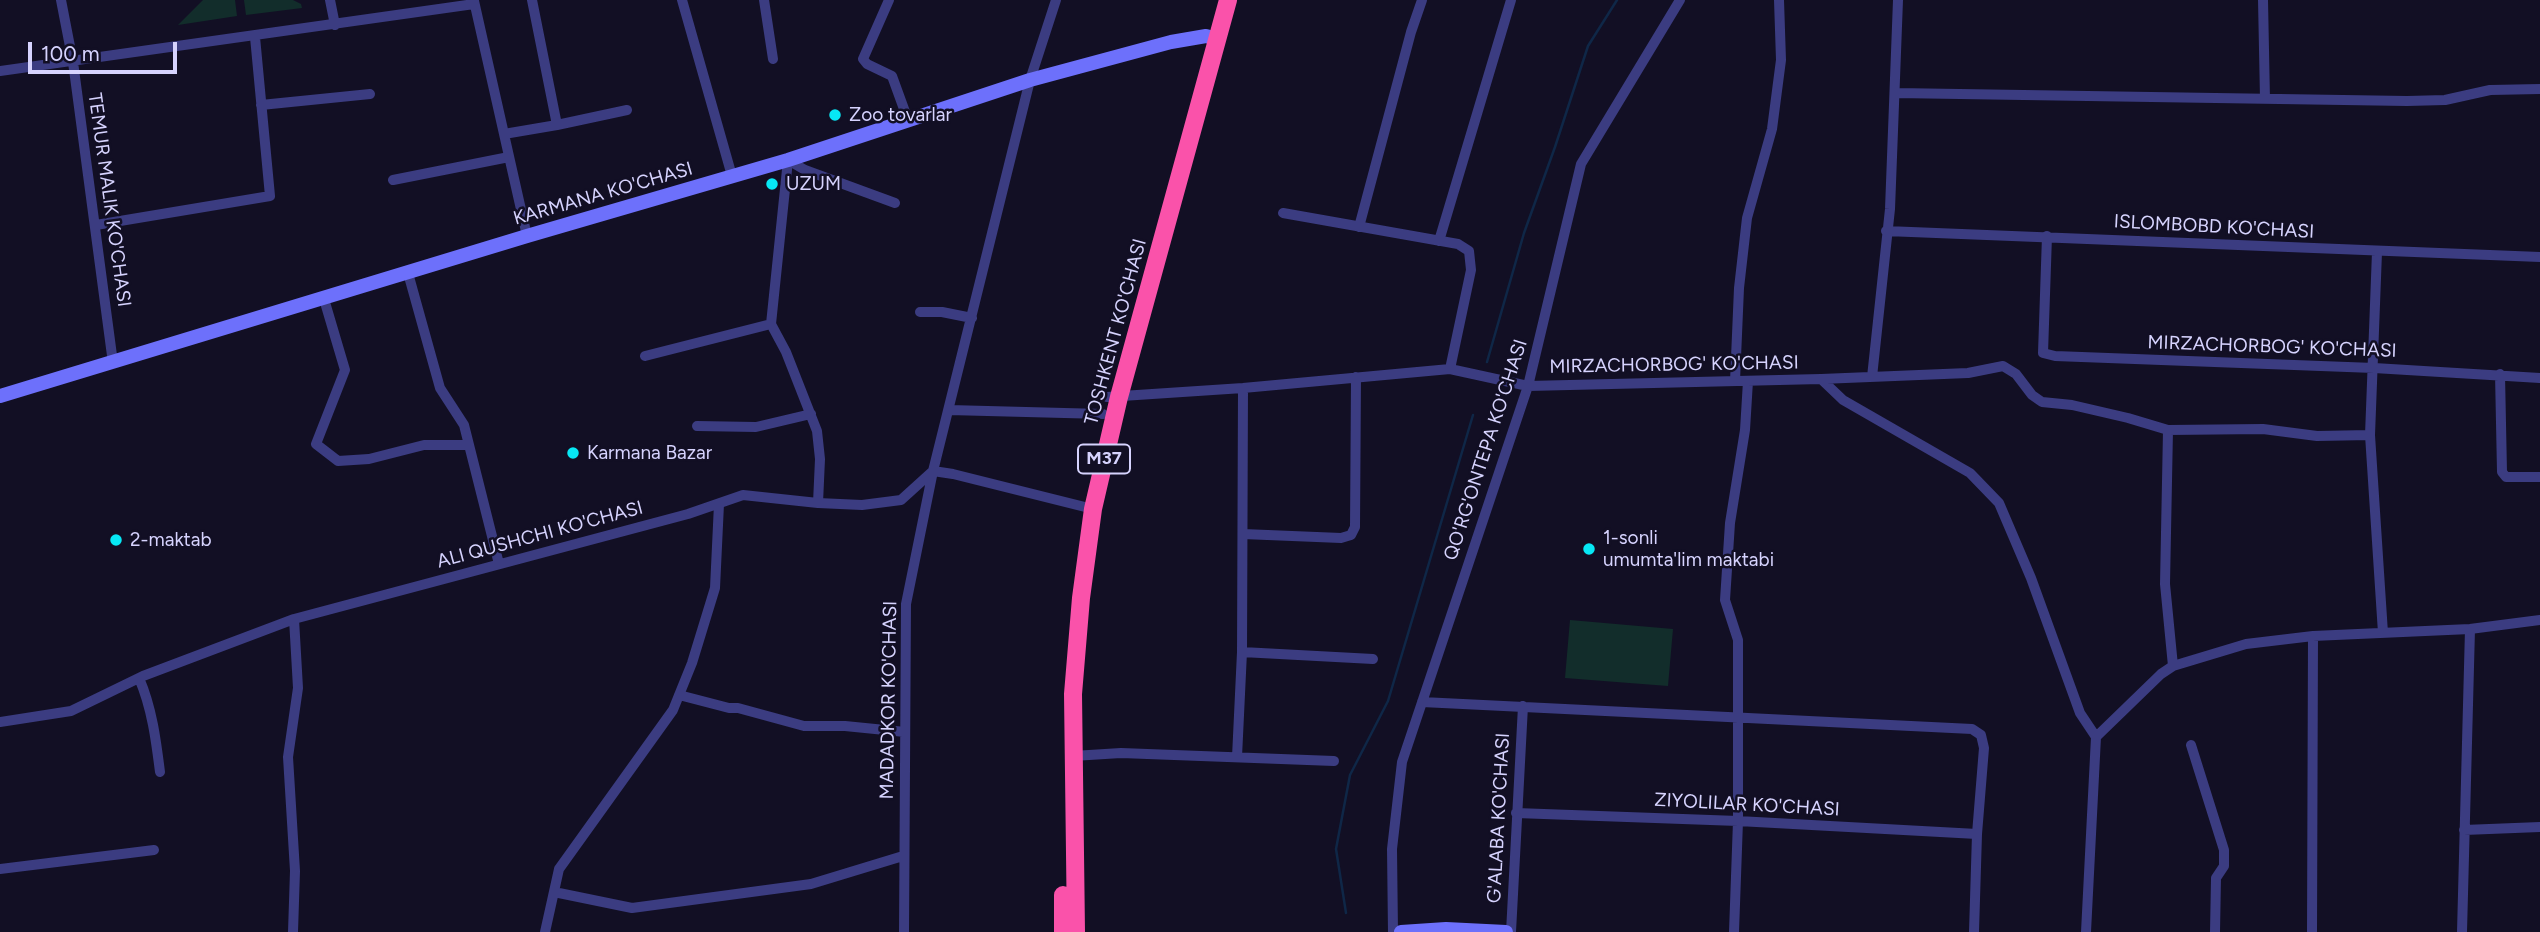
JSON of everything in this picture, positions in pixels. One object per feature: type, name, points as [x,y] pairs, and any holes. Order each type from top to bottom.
[{"type":"highway","name":"TOSHKENT KO'CHASI","points":[[1063,932],[1063,694],[1069,597],[1110,403],[1211,37],[1216,0]]},
{"type":"highway","name":"TOSHKENT KO'CHASI","points":[[1211,37],[1227,0]]},
{"type":"highway","name":"TOSHKENT KO'CHASI","points":[[1076,932],[1073,694],[1087,507]]},
{"type":"main road","name":"KARMANA KO'CHASI","points":[[0,396],[788,160],[1030,80],[1171,42],[1211,37]]},
{"type":"main road","points":[[1401,932],[1446,929],[1508,932]]},
{"type":"street","name":"TEMUR MALIK KO'CHASI","points":[[61,0],[73,62],[113,363]]},
{"type":"street","points":[[330,0],[335,25]]},
{"type":"street","points":[[532,0],[557,125]]},
{"type":"street","points":[[682,0],[732,176]]},
{"type":"street","points":[[764,0],[773,59]]},
{"type":"street","points":[[889,0],[863,59],[867,64],[892,76],[908,120]]},
{"type":"street","name":"MADADKOR KO'CHASI","points":[[904,932],[906,604],[933,471],[1030,80],[1056,0]]},
{"type":"street","points":[[1359,227],[1422,0]]},
{"type":"street","points":[[1439,241],[1511,0]]},
{"type":"street","name":"QO'RG'ONTEPA KO'CHASI","points":[[1393,932],[1392,849],[1402,762],[1528,386],[1581,164],[1680,0]]},
{"type":"street","points":[[1735,381],[1739,288],[1747,218],[1772,129],[1781,60],[1779,0]]},
{"type":"street","points":[[1872,377],[1890,209],[1898,0]]},
{"type":"street","points":[[2263,0],[2265,99]]},
{"type":"street","points":[[0,71],[255,37],[474,2],[527,236]]},
{"type":"street","points":[[96,225],[270,196],[255,37]]},
{"type":"street","points":[[1896,93],[2445,100],[2490,90],[2540,89]]},
{"type":"street","points":[[261,105],[370,94]]},
{"type":"street","points":[[504,134],[627,110]]},
{"type":"street","points":[[393,180],[509,157]]},
{"type":"street","points":[[818,503],[820,459],[817,431],[786,352],[771,324],[788,160],[806,170],[894,202]]},
{"type":"street","points":[[1283,213],[1458,244],[1469,251],[1471,270],[1450,369]]},
{"type":"street","name":"ISLOMBOBD KO'CHASI","points":[[1886,232],[2047,236],[2540,257]]},
{"type":"street","name":"MIRZACHORBOG' KO'CHASI","points":[[2047,236],[2043,353],[2055,356],[2540,377]]},
{"type":"street","points":[[2377,252],[2371,435],[2383,633]]},
{"type":"street","points":[[408,273],[440,388],[464,425],[499,564]]},
{"type":"street","points":[[324,299],[345,370],[316,444],[338,461],[369,459],[424,445],[469,445]]},
{"type":"street","points":[[920,312],[942,312],[972,318]]},
{"type":"street","points":[[645,356],[771,324]]},
{"type":"street","name":"MIRZACHORBOG' KO'CHASI","points":[[949,410],[1110,403],[1450,369],[1528,386],[1968,373],[2003,366],[2016,373],[2032,395],[2042,402],[2072,405],[2168,430],[2263,429],[2317,436],[2371,435]]},
{"type":"street","points":[[2500,374],[2502,472],[2506,477],[2540,477]]},
{"type":"street","points":[[1243,534],[1341,538],[1351,535],[1355,527],[1356,377]]},
{"type":"street","name":"MIRZACHORBOG' KO'CHASI","points":[[1821,379],[1843,400],[1970,473],[1999,503],[2031,578],[2080,713],[2096,737]]},
{"type":"street","points":[[1734,932],[1738,821],[1738,640],[1725,600],[1730,523],[1742,452],[1748,381]]},
{"type":"street","points":[[1237,757],[1242,652],[1244,388]]},
{"type":"street","points":[[697,426],[756,427],[811,414]]},
{"type":"street","points":[[2168,430],[2165,584],[2173,666]]},
{"type":"street","points":[[933,471],[1087,507]]},
{"type":"street","name":"ALI QUSHCHI KO'CHASI","points":[[0,722],[72,711],[139,678],[294,619],[688,514],[743,495],[862,505],[901,500],[933,471]]},
{"type":"street","points":[[545,932],[559,869],[673,710],[692,663],[715,589],[719,504]]},
{"type":"street","points":[[293,932],[295,871],[288,757],[298,688],[294,619]]},
{"type":"street","points":[[2086,932],[2096,737],[2161,674],[2173,666],[2246,644],[2313,636],[2470,629],[2540,620]]},
{"type":"street","points":[[2462,932],[2470,629]]},
{"type":"street","points":[[2312,932],[2313,636]]},
{"type":"street","points":[[1242,652],[1373,659]]},
{"type":"street","points":[[139,678],[147,695],[160,772]]},
{"type":"street","points":[[679,695],[804,726],[845,726],[905,732]]},
{"type":"street","points":[[1422,702],[1738,720],[1972,729],[1981,736],[1984,748],[1973,932]]},
{"type":"street","name":"G'ALABA KO'CHASI","points":[[1508,932],[1523,706]]},
{"type":"street","points":[[2191,745],[2224,850],[2224,866],[2216,878],[2215,932]]},
{"type":"street","points":[[1073,756],[1121,753],[1334,761]]},
{"type":"street","name":"ZIYOLILAR KO'CHASI","points":[[1516,814],[1738,821],[1977,834]]},
{"type":"street","points":[[2464,830],[2540,827]]},
{"type":"street","points":[[0,869],[154,850]]},
{"type":"street","points":[[554,892],[632,908],[811,884],[903,856]]},
{"type":"green space","points":[[203,0],[235,0],[237,16],[178,25]]},
{"type":"green space","points":[[244,0],[293,0],[301,4],[302,8],[246,15]]},
{"type":"green space","points":[[1570,620],[1673,629],[1668,686],[1565,678]]},
{"type":"waterway","points":[[1487,362],[1524,233],[1588,46],[1617,0]]},
{"type":"waterway","points":[[1346,913],[1336,849],[1350,775],[1388,701],[1473,415]]},
{"type":"place","name":"Zoo tovarlar","points":[[835,115]]},
{"type":"place","name":"UZUM","points":[[772,184]]},
{"type":"place","name":"Karmana Bazar","points":[[573,453]]},
{"type":"place","name":"2-maktab","points":[[116,540]]},
{"type":"place","name":"1-sonli umumta'lim maktabi","points":[[1589,549]]}]
